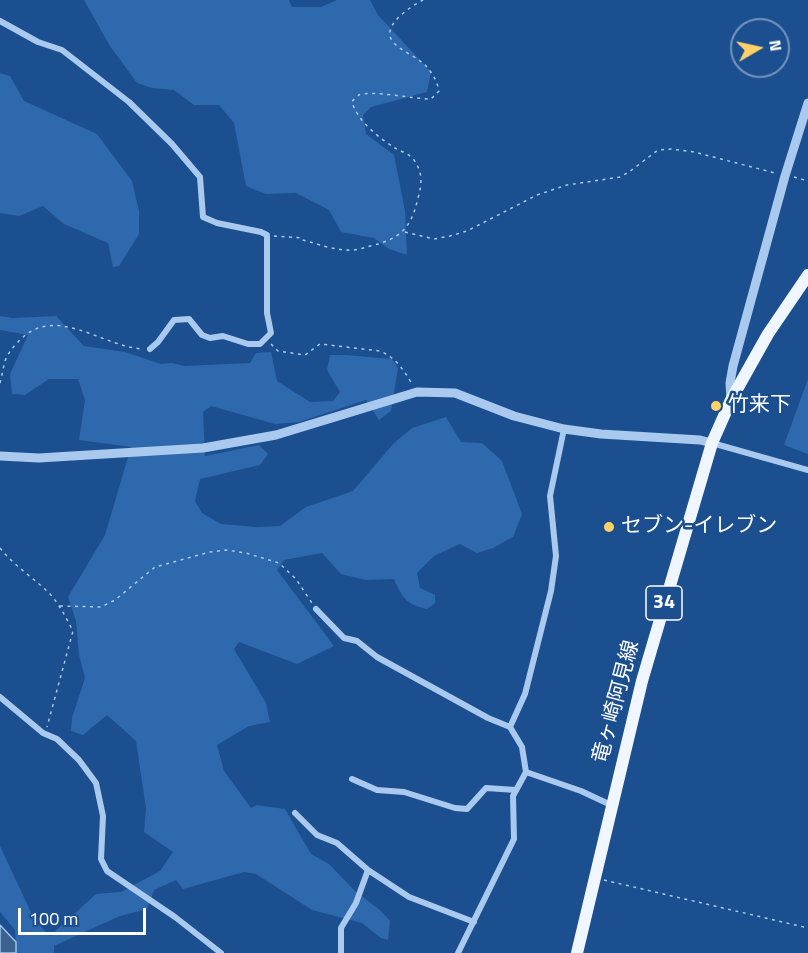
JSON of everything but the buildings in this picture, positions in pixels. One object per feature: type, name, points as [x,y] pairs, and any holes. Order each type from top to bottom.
[{"type":"main road","name":"竜ヶ崎阿見線","points":[[577,953],[642,681],[712,443],[731,400],[768,334],[808,275]]},
{"type":"street","points":[[0,21],[38,42],[62,50],[129,102],[172,144],[200,177],[203,217],[217,224],[267,235],[267,313],[271,333],[266,339],[260,344],[248,344],[223,336],[210,338],[202,335],[189,319],[181,318],[174,320],[150,349]]},
{"type":"street","points":[[731,400],[730,384],[733,366],[785,176],[808,103]]},
{"type":"street","points":[[0,456],[39,458],[203,448],[276,435],[417,392],[455,393],[536,423],[564,429],[601,434],[700,440],[808,470]]},
{"type":"street","points":[[510,727],[525,694],[551,591],[556,556],[550,496],[564,429]]},
{"type":"street","points":[[316,609],[344,638],[357,641],[377,657],[488,718],[510,727],[522,747],[526,772],[513,796],[514,839],[458,953]]},
{"type":"street","points":[[0,697],[43,733],[57,739],[79,760],[96,783],[103,816],[101,859],[107,871],[175,917],[221,953]]},
{"type":"street","points":[[526,772],[581,790],[611,805]]},
{"type":"street","points":[[352,779],[377,790],[404,792],[455,808],[466,809],[486,788],[516,790]]},
{"type":"street","points":[[295,813],[316,835],[337,843],[369,870],[410,897],[474,922]]},
{"type":"street","points":[[341,953],[341,928],[356,903],[369,870]]},
{"type":"path","points":[[267,235],[302,238],[335,249],[350,251],[390,241],[404,232],[416,205],[422,183],[421,172],[413,158],[386,142],[363,121],[354,110],[352,101],[358,95],[370,93],[408,99],[431,99],[439,91],[436,79],[426,66],[394,44],[389,37],[389,30],[406,10],[423,0]]},
{"type":"path","points":[[404,232],[434,239],[450,237],[467,231],[537,195],[567,185],[620,177],[658,150],[694,152],[808,181]]},
{"type":"path","points":[[0,383],[4,362],[11,349],[32,329],[42,326],[75,328],[132,348],[150,349]]},
{"type":"path","points":[[266,339],[278,351],[305,355],[320,344],[389,354],[404,371],[417,392]]},
{"type":"path","points":[[0,548],[51,595],[74,631],[50,724],[43,733]]},
{"type":"path","points":[[60,606],[101,607],[115,600],[154,567],[226,550],[246,553],[279,563],[297,579],[316,609]]},
{"type":"path","points":[[594,878],[808,928]]},
{"type":"shaded area","points":[[84,0],[289,0],[292,7],[321,7],[337,0],[370,0],[378,15],[431,72],[427,92],[371,107],[363,115],[366,134],[394,155],[405,211],[407,255],[389,249],[374,238],[341,232],[329,210],[296,193],[266,194],[246,186],[234,123],[219,105],[194,105],[174,90],[152,88],[137,83],[110,46]]},
{"type":"shaded area","points":[[0,73],[10,76],[24,101],[97,134],[132,181],[139,211],[139,234],[119,266],[113,267],[108,243],[64,224],[43,206],[19,216],[0,213]]},
{"type":"shaded area","points":[[0,316],[13,318],[56,316],[84,346],[125,352],[161,364],[172,363],[185,366],[250,363],[256,353],[271,352],[277,381],[310,402],[333,401],[340,392],[327,370],[330,355],[392,359],[398,368],[391,411],[379,420],[366,400],[299,422],[275,424],[211,406],[203,412],[205,456],[259,445],[268,454],[260,465],[200,479],[195,501],[202,513],[221,524],[280,526],[306,507],[353,491],[394,443],[412,428],[446,417],[461,442],[482,443],[502,461],[522,514],[513,537],[493,548],[477,553],[460,544],[434,556],[417,573],[420,588],[435,595],[435,603],[427,609],[406,600],[394,579],[366,580],[341,574],[322,553],[284,560],[277,570],[334,646],[297,664],[239,642],[234,649],[266,703],[270,722],[249,726],[217,745],[224,771],[251,808],[257,805],[285,809],[311,854],[329,864],[354,890],[390,921],[388,940],[381,938],[362,923],[312,910],[256,874],[244,872],[183,889],[176,880],[154,890],[147,909],[120,916],[54,946],[54,953],[16,953],[15,930],[0,912],[0,846],[35,921],[50,936],[96,894],[121,892],[160,871],[173,852],[144,832],[146,808],[136,741],[107,715],[83,735],[71,731],[72,718],[85,678],[79,655],[76,621],[68,597],[105,535],[131,447],[79,440],[85,400],[78,379],[49,379],[25,395],[12,394],[10,374],[28,335],[0,330]]},
{"type":"shaded area","points":[[808,379],[808,454],[784,445]]},
{"type":"shaded area","points":[[0,925],[16,942],[16,953],[0,953]]},
{"type":"place","name":"竹来下","points":[[716,406]]},
{"type":"place","name":"セブン-イレブン","points":[[609,527]]}]
